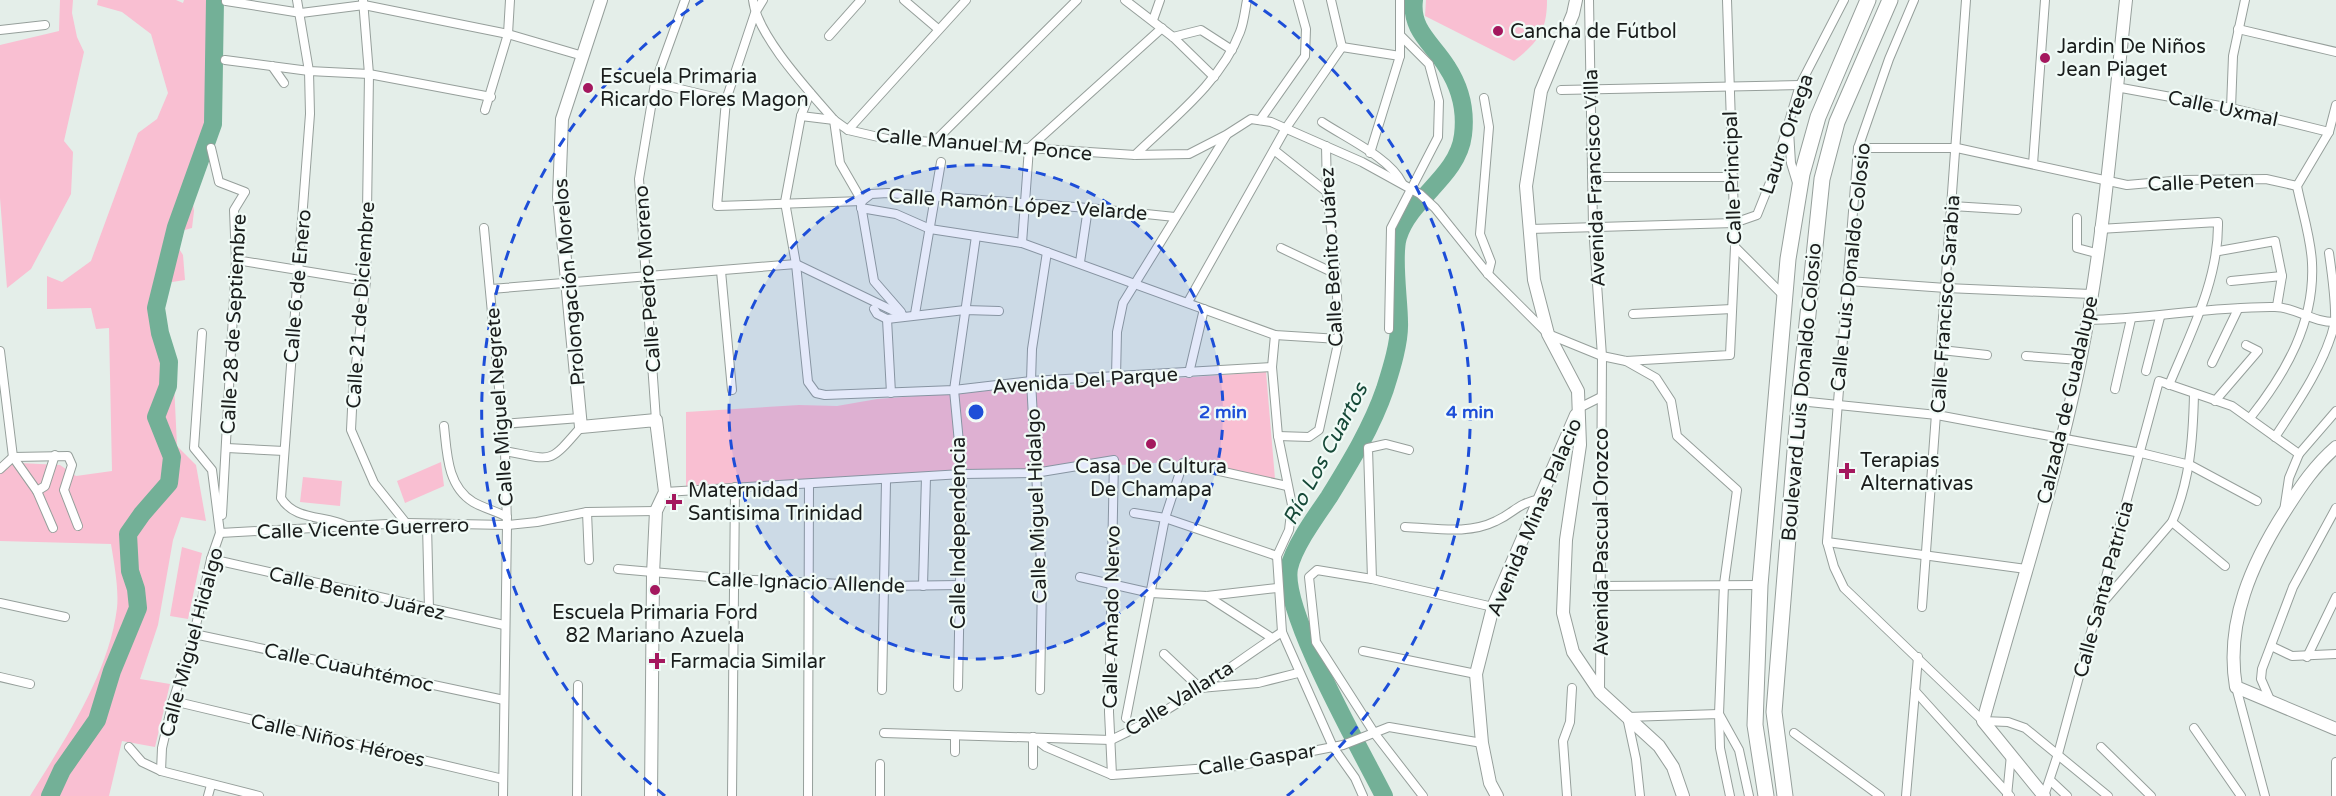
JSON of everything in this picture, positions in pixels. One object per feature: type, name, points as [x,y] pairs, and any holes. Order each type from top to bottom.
[{"type":"highway","name":"Boulevard Luis Donaldo Colosio","points":[[1785,796],[1774,712],[1799,401],[1822,179],[1837,122],[1890,0]]},
{"type":"highway","name":"Boulevard Luis Donaldo Colosio","points":[[1766,796],[1755,725],[1760,585],[1785,297],[1799,191],[1818,117],[1867,1]]},
{"type":"main road","name":"Prolongación Morelos","points":[[581,423],[559,197],[562,119],[601,0]]},
{"type":"main road","name":"Avenida Minas Palacio","points":[[1497,796],[1490,783],[1482,743],[1476,674],[1493,607],[1579,408],[1578,390],[1548,334],[1534,280],[1526,186],[1541,91],[1573,14],[1576,0]]},
{"type":"main road","name":"Calzada de Guadalupe","points":[[1983,721],[2062,437],[2080,360],[2091,294],[2126,0]]},
{"type":"main road","points":[[1579,408],[1580,445],[1566,540],[1563,613],[1573,652],[1600,692],[1659,746],[1673,767],[1683,796]]},
{"type":"main road","points":[[581,423],[656,420],[665,492],[656,511],[653,574],[651,796]]},
{"type":"main road","points":[[2336,447],[2309,475],[2265,545],[2244,590],[2232,649],[2236,687],[2336,729]]},
{"type":"main road","points":[[1983,721],[2044,796]]},
{"type":"street","name":"Calle 6 de Enero","points":[[297,0],[309,71],[310,114],[281,498],[286,506],[299,514],[336,520],[347,526]]},
{"type":"street","points":[[486,110],[508,34],[510,0]]},
{"type":"street","name":"Calle Pedro Moreno","points":[[656,420],[648,276],[639,179],[655,83],[685,0]]},
{"type":"street","points":[[753,0],[755,13],[794,74],[834,120],[840,163],[861,205],[874,281],[904,316]]},
{"type":"street","points":[[763,0],[755,13],[726,100],[717,206],[785,202],[861,205],[896,214],[930,229],[1022,243],[1080,262],[1275,335],[1339,339]]},
{"type":"street","points":[[829,36],[861,0]]},
{"type":"street","points":[[904,0],[938,29]]},
{"type":"street","points":[[848,130],[966,0]]},
{"type":"street","points":[[935,141],[1077,0]]},
{"type":"street","points":[[1125,0],[1173,36],[1214,77]]},
{"type":"street","points":[[1153,20],[1160,0]]},
{"type":"street","points":[[1135,156],[1214,77],[1232,50],[1241,30],[1247,0]]},
{"type":"street","points":[[1298,0],[1306,29],[1305,56],[1260,120],[1326,146],[1416,191],[1435,208],[1488,274],[1548,334],[1602,356],[1626,361],[1656,378],[1671,400],[1677,436],[1737,490],[1724,584],[1719,714],[1720,748],[1730,796]]},
{"type":"street","points":[[1188,302],[1286,129],[1342,47],[1331,0]]},
{"type":"street","points":[[1370,153],[1400,56],[1400,0]]},
{"type":"street","name":"Avenida Francisco Villa","points":[[1589,0],[1593,226],[1602,356]]},
{"type":"street","name":"Calle Principal","points":[[1626,361],[1730,355],[1735,247],[1727,0]]},
{"type":"street","name":"Lauro Ortega","points":[[1734,223],[1757,215],[1773,175],[1800,85],[1844,0]]},
{"type":"street","name":"Calle Luis Donaldo Colosio","points":[[1827,542],[1858,148],[1889,59],[1914,0]]},
{"type":"street","name":"Calle Francisco Sarabia","points":[[1922,607],[1966,0]]},
{"type":"street","points":[[2033,164],[2045,0]]},
{"type":"street","points":[[2231,108],[2233,56],[2245,0]]},
{"type":"street","points":[[226,1],[300,14],[364,3],[508,34],[583,56]]},
{"type":"street","name":"Calle 21 de Diciembre","points":[[364,3],[369,74],[366,281],[352,389],[351,430],[374,483],[406,523]]},
{"type":"street","points":[[0,30],[45,25]]},
{"type":"street","points":[[1022,243],[1029,148],[1162,28]]},
{"type":"street","points":[[2238,29],[2336,52]]},
{"type":"street","points":[[1173,36],[1201,30],[1232,50]]},
{"type":"street","points":[[1389,329],[1390,228],[1416,191],[1438,137],[1439,101],[1429,64],[1401,36]]},
{"type":"street","points":[[1342,47],[1400,56]]},
{"type":"street","points":[[225,60],[309,71],[369,74],[491,97]]},
{"type":"street","points":[[272,66],[284,83]]},
{"type":"street","points":[[655,83],[726,100]]},
{"type":"street","points":[[1561,90],[1800,85]]},
{"type":"street","name":"Calle Uxmal","points":[[2116,87],[2231,108],[2329,132]]},
{"type":"street","points":[[796,264],[785,202],[801,116],[810,93]]},
{"type":"street","points":[[1484,98],[1489,127],[1480,234],[1491,262],[1488,274]]},
{"type":"street","points":[[2250,418],[2263,402],[2291,354],[2308,317],[2312,262],[2297,186],[2329,132],[2336,105]]},
{"type":"street","name":"Calle Manuel M. Ponce","points":[[801,116],[834,120],[848,130],[887,139],[1135,156],[1189,154],[1251,119],[1260,120]]},
{"type":"street","points":[[1322,122],[1397,173],[1402,184]]},
{"type":"street","points":[[1788,124],[1791,163],[1799,191]]},
{"type":"street","points":[[1116,377],[1117,332],[1123,303],[1226,135]]},
{"type":"street","name":"Calle Benito Juárez","points":[[1278,436],[1309,437],[1319,430],[1339,339],[1336,274],[1327,192],[1326,146]]},
{"type":"street","name":"Calle 28 de Septiembre","points":[[211,148],[219,182],[245,192],[234,210],[236,260],[227,448],[220,533]]},
{"type":"street","name":"Calle Peten","points":[[1858,148],[1957,148],[2127,185],[2184,180],[2266,179],[2297,186]]},
{"type":"street","points":[[1274,150],[1327,192]]},
{"type":"street","points":[[915,314],[941,162]]},
{"type":"street","points":[[1592,177],[1733,177]]},
{"type":"street","name":"Calle Ramón López Velarde","points":[[861,205],[871,194],[888,193],[1088,208],[1175,218]]},
{"type":"street","points":[[1952,206],[2017,210]]},
{"type":"street","points":[[1080,262],[1088,208]]},
{"type":"street","points":[[2077,218],[2077,248],[2096,253]]},
{"type":"street","points":[[2099,229],[2218,222],[2218,251],[2200,310],[2169,385],[2232,405],[2299,454]]},
{"type":"street","points":[[1530,229],[1734,223]]},
{"type":"street","name":"Calle Miguel Negrete","points":[[484,228],[505,452],[507,521],[503,796]]},
{"type":"street","name":"Calle Independencia","points":[[958,687],[962,474],[954,390],[976,236]]},
{"type":"street","points":[[2218,251],[2276,241],[2282,276],[2277,306]]},
{"type":"street","points":[[1735,247],[1785,297]]},
{"type":"street","points":[[1281,248],[1336,274]]},
{"type":"street","name":"Calle Miguel Hidalgo","points":[[1040,690],[1042,581],[1031,381],[1032,349],[1047,252]]},
{"type":"street","points":[[2275,437],[2307,389],[2335,322],[2335,296],[2330,253]]},
{"type":"street","points":[[236,260],[299,268],[366,281]]},
{"type":"street","points":[[491,289],[796,264],[904,316]]},
{"type":"street","name":"Avenida Del Parque","points":[[796,264],[808,382],[816,393],[825,395],[954,390],[1031,381],[1272,367]]},
{"type":"street","points":[[722,271],[732,390]]},
{"type":"street","points":[[2231,281],[2282,276]]},
{"type":"street","points":[[1848,280],[1946,288],[2091,294]]},
{"type":"street","points":[[2087,320],[2160,317],[2200,310],[2277,306],[2323,323],[2335,322]]},
{"type":"street","points":[[904,316],[874,309],[877,314],[887,319],[964,310],[999,311]]},
{"type":"street","points":[[1189,373],[1204,309]]},
{"type":"street","points":[[1633,314],[1732,309]]},
{"type":"street","points":[[2212,363],[2238,309]]},
{"type":"street","points":[[2146,371],[2160,317]]},
{"type":"street","points":[[887,319],[891,393]]},
{"type":"street","points":[[2115,389],[2131,319]]},
{"type":"street","name":"Calle Miguel Hidalgo","points":[[161,771],[162,748],[173,701],[194,634],[211,559],[220,533],[212,470],[194,448],[202,333]]},
{"type":"street","points":[[1275,335],[1272,367],[1278,436],[1292,506],[1289,530],[1277,555],[1277,588],[1282,632],[1298,673],[1333,747],[1355,778],[1363,796]]},
{"type":"street","points":[[2215,401],[2258,351],[2246,345]]},
{"type":"street","points":[[1941,350],[1986,355]]},
{"type":"street","points":[[0,351],[13,457],[37,491],[54,528]]},
{"type":"street","name":"Avenida Pascual Orozco","points":[[1600,692],[1602,356]]},
{"type":"street","points":[[2026,356],[2080,360]]},
{"type":"street","name":"Calle Santa Patricia","points":[[2044,796],[2051,781],[2159,381],[2169,385]]},
{"type":"street","points":[[2098,609],[2172,522],[2190,465],[2194,394]]},
{"type":"street","points":[[1579,408],[1601,397]]},
{"type":"street","points":[[1799,401],[1937,415],[2141,453],[2190,465],[2258,501]]},
{"type":"street","points":[[2284,513],[2286,492],[2299,454],[2336,411]]},
{"type":"street","points":[[503,424],[581,423]]},
{"type":"street","points":[[505,452],[545,458],[555,456],[581,423]]},
{"type":"street","points":[[444,426],[448,463],[457,487],[470,500],[507,521]]},
{"type":"street","points":[[1372,579],[1368,448],[1386,444],[1409,450]]},
{"type":"street","points":[[227,448],[284,452]]},
{"type":"street","points":[[37,491],[45,486],[55,455]]},
{"type":"street","points":[[0,469],[13,457],[68,456],[72,465],[64,490],[78,526]]},
{"type":"street","name":"Calle Amado Nervo","points":[[1035,473],[1114,459],[1110,585],[1112,775]]},
{"type":"street","name":"Calle Amado Nervo","points":[[1126,718],[1165,518],[1183,463],[1287,486]]},
{"type":"street","points":[[665,492],[962,474],[1035,473]]},
{"type":"street","points":[[923,586],[926,477]]},
{"type":"street","points":[[882,690],[886,480]]},
{"type":"street","points":[[808,796],[809,484]]},
{"type":"street","points":[[732,796],[735,705],[733,579],[735,488]]},
{"type":"street","points":[[1405,527],[1470,530],[1497,521],[1523,502],[1541,499]]},
{"type":"street","points":[[2271,703],[2261,679],[2262,669],[2294,587],[2336,508]]},
{"type":"street","name":"Calle Vicente Guerrero","points":[[220,533],[406,523],[537,522],[587,512],[656,511]]},
{"type":"street","points":[[587,512],[589,560]]},
{"type":"street","points":[[1134,513],[1165,518],[1277,555]]},
{"type":"street","points":[[2172,522],[2225,566]]},
{"type":"street","points":[[427,524],[429,610]]},
{"type":"street","points":[[2026,569],[1827,542],[1834,567],[1844,588],[1983,721],[2008,722],[2025,728],[2108,796]]},
{"type":"street","name":"Calle Benito Juárez","points":[[211,559],[504,626]]},
{"type":"street","name":"Calle Ignacio Allende","points":[[618,569],[653,574],[733,579],[885,586],[960,585]]},
{"type":"street","points":[[1423,796],[1370,735],[1316,642],[1309,577],[1317,570],[1372,579],[1493,607]]},
{"type":"street","points":[[1080,577],[1151,593],[1207,596],[1277,588]]},
{"type":"street","points":[[1599,586],[1760,585]]},
{"type":"street","points":[[1207,596],[1272,638]]},
{"type":"street","points":[[2307,657],[2336,597]]},
{"type":"street","points":[[0,603],[65,617]]},
{"type":"street","name":"Calle Vallarta","points":[[884,733],[1111,740],[1135,729],[1200,688],[1282,632]]},
{"type":"street","name":"Calle Cuauhtémoc","points":[[194,634],[504,700]]},
{"type":"street","points":[[2271,646],[2292,656],[2336,654]]},
{"type":"street","points":[[1363,651],[1476,674]]},
{"type":"street","points":[[1164,654],[1200,688],[1258,684],[1298,673]]},
{"type":"street","points":[[1906,796],[1918,657]]},
{"type":"street","points":[[0,677],[30,684]]},
{"type":"street","points":[[577,796],[578,685]]},
{"type":"street","points":[[2236,687],[2265,796]]},
{"type":"street","points":[[1567,796],[1563,741],[1570,722],[1572,688]]},
{"type":"street","points":[[1915,691],[2008,795]]},
{"type":"street","name":"Calle Niños Héroes","points":[[173,701],[503,779]]},
{"type":"street","points":[[1640,796],[1636,759],[1627,717],[1719,714]]},
{"type":"street","points":[[1719,714],[1739,750],[1749,796]]},
{"type":"street","name":"Calle Gaspar","points":[[1112,775],[1237,766],[1343,745],[1389,727],[1482,743]]},
{"type":"street","points":[[2194,728],[2241,796]]},
{"type":"street","points":[[1794,733],[1880,796]]},
{"type":"street","points":[[955,752],[956,736]]},
{"type":"street","points":[[1033,737],[1033,765]]},
{"type":"street","points":[[1033,737],[1046,747],[1112,775]]},
{"type":"street","points":[[129,747],[142,762],[161,771],[259,796]]},
{"type":"street","points":[[2101,747],[2151,796]]},
{"type":"street","points":[[2008,795],[2011,754]]},
{"type":"street","points":[[2336,762],[2336,796]]},
{"type":"street","points":[[880,764],[880,796]]},
{"type":"street","points":[[2051,781],[2067,796]]},
{"type":"street","points":[[208,796],[211,785]]},
{"type":"shaded area","points":[[60,0],[73,0],[72,13],[77,37],[84,52],[64,141],[73,152],[71,194],[31,269],[7,288],[0,198],[0,45],[59,31]]},
{"type":"shaded area","points":[[98,0],[176,0],[183,3],[184,0],[212,0],[208,51],[209,111],[188,169],[194,211],[192,228],[181,231],[176,244],[183,255],[185,280],[159,284],[160,309],[173,362],[177,446],[196,465],[206,521],[181,517],[173,540],[158,625],[140,679],[170,684],[155,747],[122,741],[109,796],[30,796],[70,730],[95,682],[112,633],[117,608],[117,584],[111,544],[0,541],[0,462],[60,465],[76,476],[112,471],[109,328],[96,329],[91,308],[47,309],[47,276],[62,282],[91,261],[138,133],[157,119],[168,93],[151,34],[122,12],[97,5]]},
{"type":"shaded area","name":"Cancha de Fútbol","points":[[1426,0],[1547,0],[1547,11],[1540,35],[1514,61],[1425,16]]},
{"type":"shaded area","points":[[1266,372],[1275,479],[1189,461],[686,490],[686,412],[799,405],[837,406],[877,399]]},
{"type":"shaded area","points":[[441,462],[444,486],[405,503],[397,481]]},
{"type":"shaded area","points":[[303,477],[342,481],[340,506],[300,502]]},
{"type":"shaded area","points":[[182,547],[202,553],[188,619],[170,616]]},
{"type":"waterway","points":[[50,796],[62,770],[97,720],[112,671],[138,608],[136,589],[130,571],[128,534],[169,483],[172,457],[156,417],[168,386],[169,362],[160,333],[156,308],[176,227],[213,124],[215,0]]},
{"type":"waterway","name":"Río Los Cuartos","points":[[1384,796],[1325,682],[1297,616],[1290,588],[1289,568],[1300,541],[1353,458],[1380,403],[1398,338],[1396,278],[1398,237],[1404,223],[1452,163],[1463,135],[1464,117],[1459,91],[1447,67],[1419,28],[1414,11],[1414,0]]},
{"type":"place","name":"Cancha de Fútbol","points":[[1498,31]]},
{"type":"place","name":"Jardin De Niños Jean Piaget","points":[[2045,58]]},
{"type":"place","name":"Escuela Primaria Ricardo Flores Magon","points":[[588,88]]},
{"type":"place","name":"Casa De Cultura De Chamapa","points":[[1151,444]]},
{"type":"place","name":"Terapias Alternativas","points":[[1847,471]]},
{"type":"place","name":"Maternidad Santisima Trinidad","points":[[674,502]]},
{"type":"place","name":"Escuela Primaria Ford 82 Mariano Azuela","points":[[655,590]]},
{"type":"place","name":"Farmacia Similar","points":[[657,661]]}]
